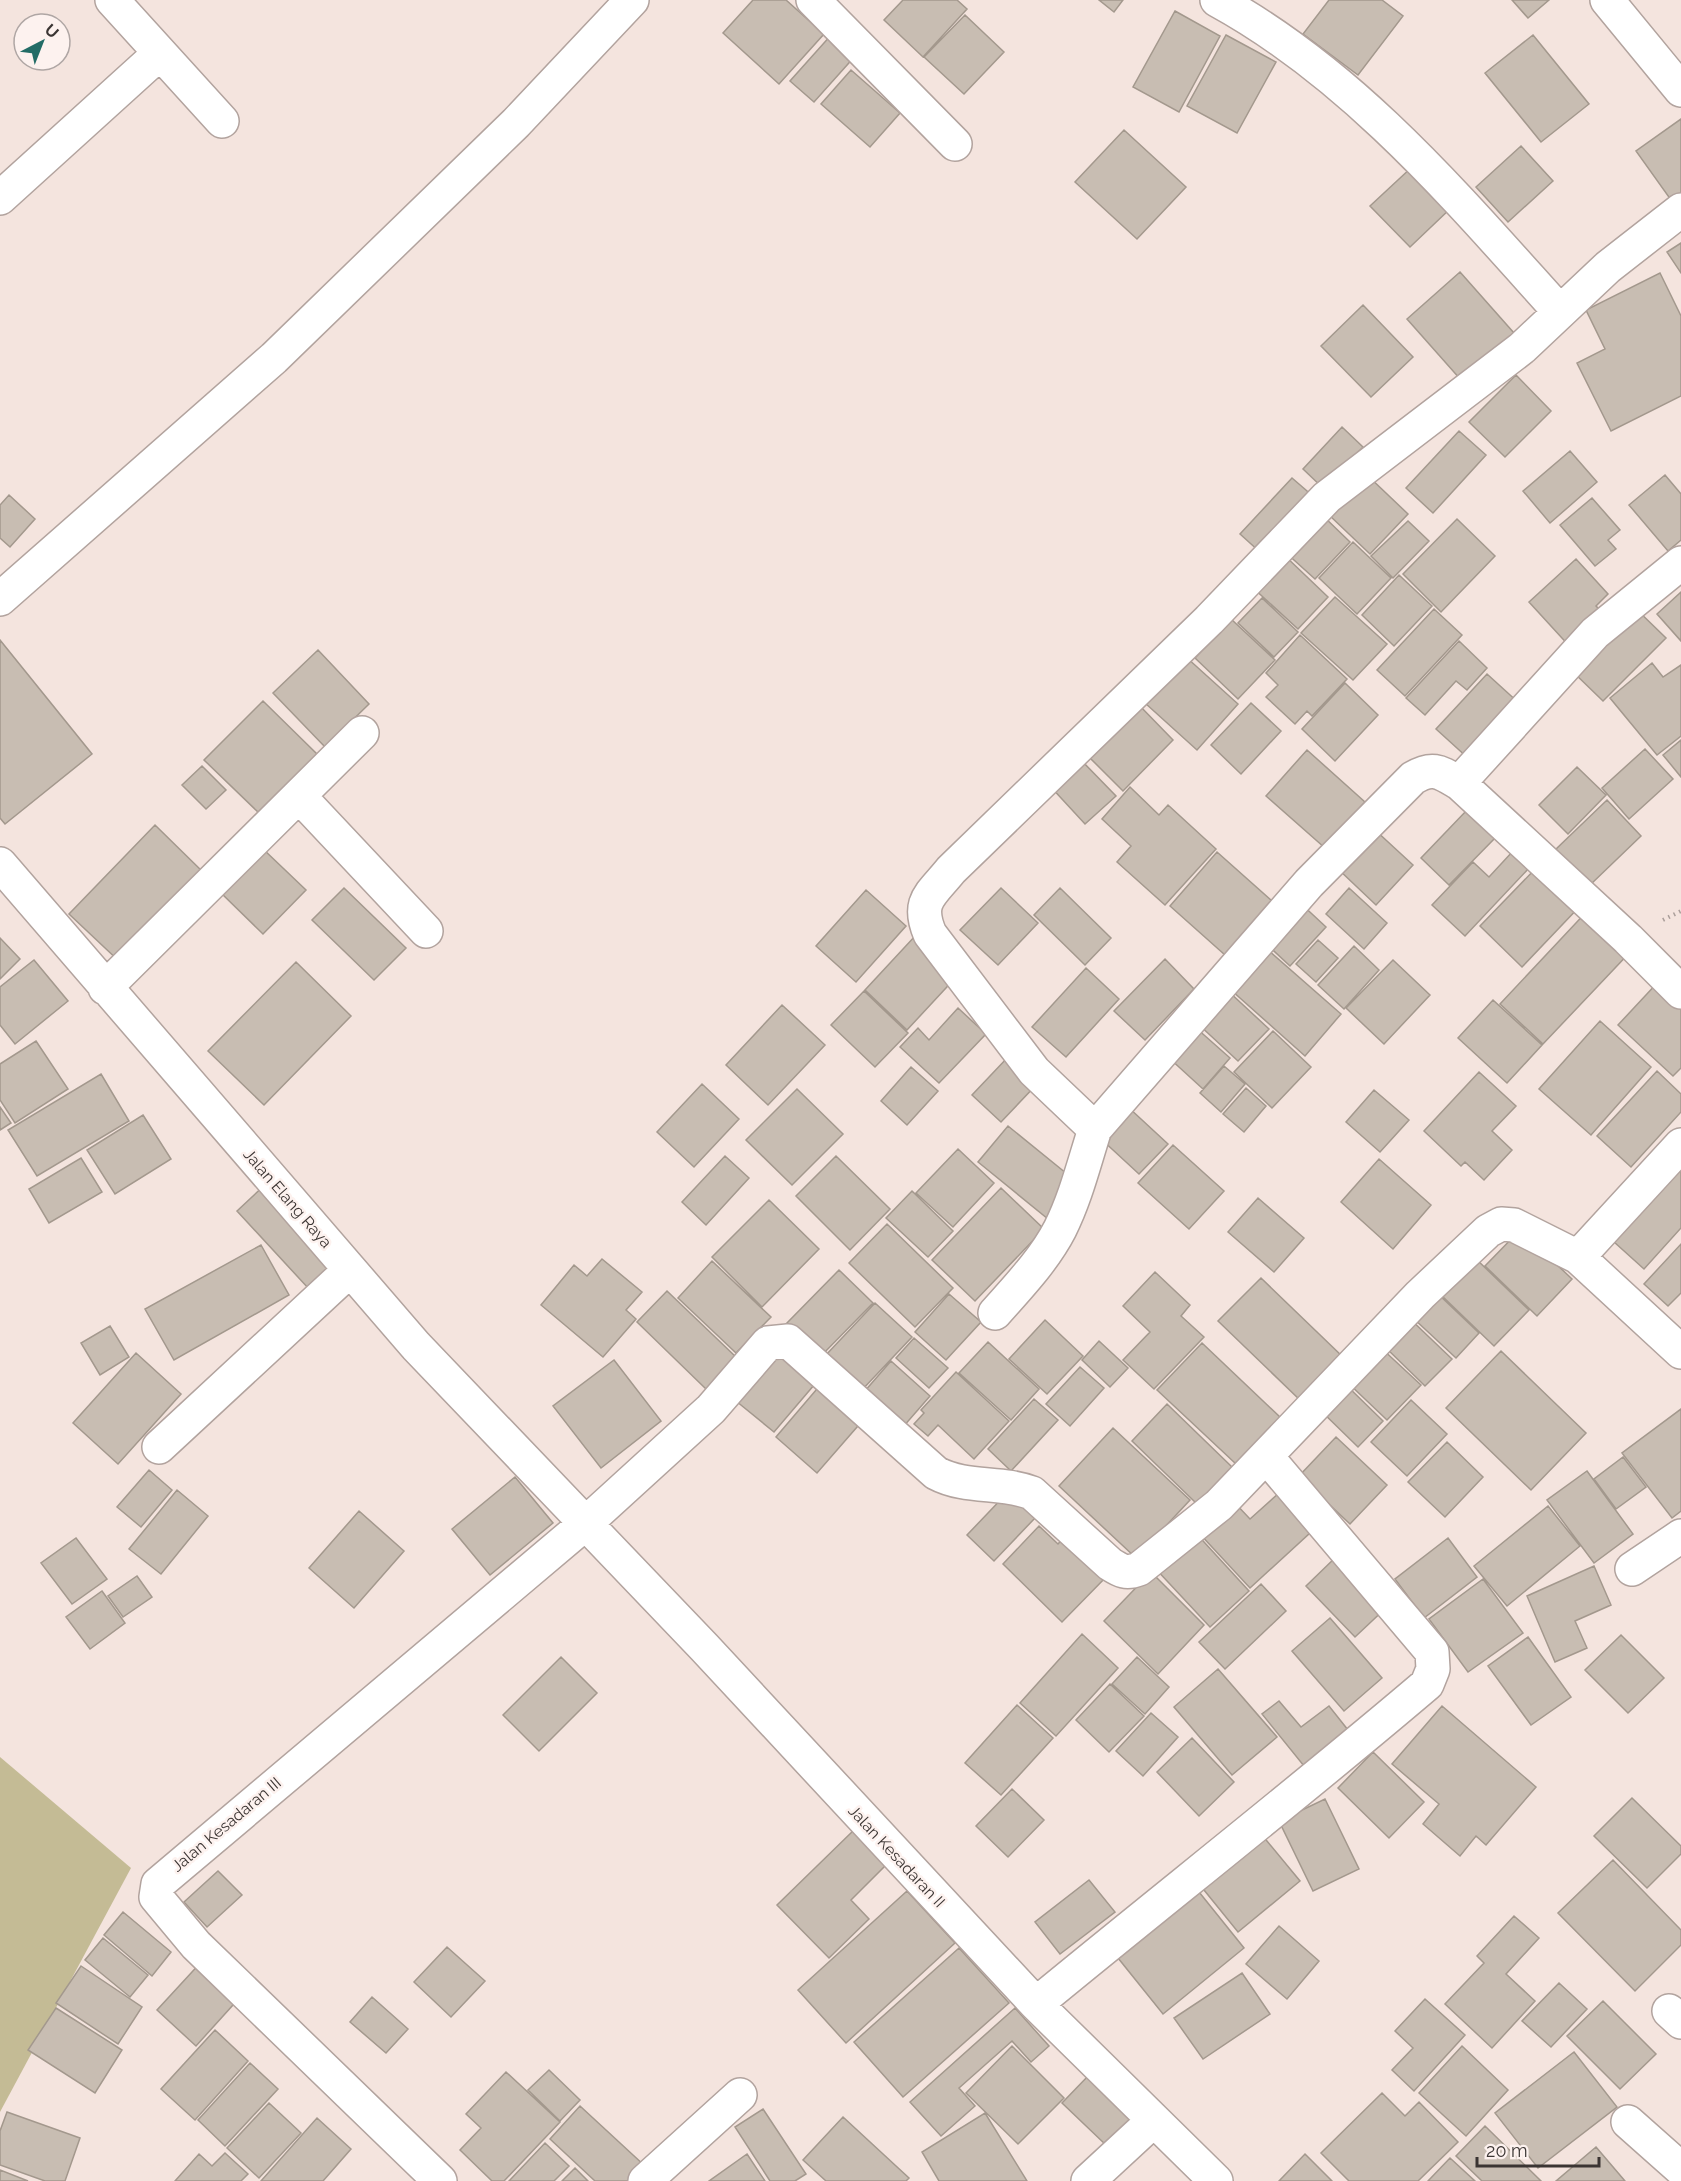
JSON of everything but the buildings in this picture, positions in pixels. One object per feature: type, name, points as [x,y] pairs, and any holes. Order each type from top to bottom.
[{"type":"street","points":[[112,0],[222,121]]},
{"type":"street","points":[[0,599],[274,358],[516,123],[632,0]]},
{"type":"street","points":[[813,0],[955,144]]},
{"type":"street","points":[[1217,0],[1242,14],[1316,67],[1383,123],[1456,198],[1560,312]]},
{"type":"street","points":[[1606,0],[1681,90]]},
{"type":"street","points":[[0,198],[160,53]]},
{"type":"street","points":[[1095,1129],[1034,1071],[974,994],[930,934],[922,916],[925,902],[951,870],[1209,620],[1327,497],[1522,348],[1608,267],[1681,210]]},
{"type":"street","points":[[1459,783],[1595,633],[1681,564]]},
{"type":"street","points":[[105,988],[362,733]]},
{"type":"street","points":[[995,1313],[1033,1269],[1059,1231],[1085,1167],[1095,1129],[1301,891],[1413,778],[1425,771],[1441,772],[1459,783],[1628,939],[1681,992]]},
{"type":"street","points":[[300,797],[426,932]]},
{"type":"street","name":"Jalan Elang Raya","points":[[0,864],[417,1346],[586,1522]]},
{"type":"street","points":[[1578,1257],[1681,1145]]},
{"type":"street","points":[[1036,2004],[1196,1873],[1303,1790],[1427,1684],[1433,1669],[1432,1652],[1266,1456],[1420,1295],[1488,1231],[1501,1224],[1514,1225],[1578,1257],[1681,1352]]},
{"type":"street","points":[[159,1447],[350,1270]]},
{"type":"street","name":"Jalan Kesadaran III","points":[[440,2181],[196,1945],[156,1896],[158,1884],[586,1522],[696,1424],[760,1350],[776,1340],[788,1341],[936,1473],[949,1480],[1021,1488],[1032,1493],[1122,1572],[1139,1569],[1157,1555],[1219,1505],[1266,1456]]},
{"type":"street","name":"Jalan Kesadaran II","points":[[586,1522],[1036,2004],[1216,2181]]},
{"type":"street","points":[[1632,1569],[1681,1536]]},
{"type":"street","points":[[645,2181],[740,2095]]},
{"type":"street","points":[[1088,2181],[1153,2121]]},
{"type":"street","points":[[1628,2122],[1681,2169]]},
{"type":"shaded area","points":[[0,1757],[131,1868],[0,2112]]}]
